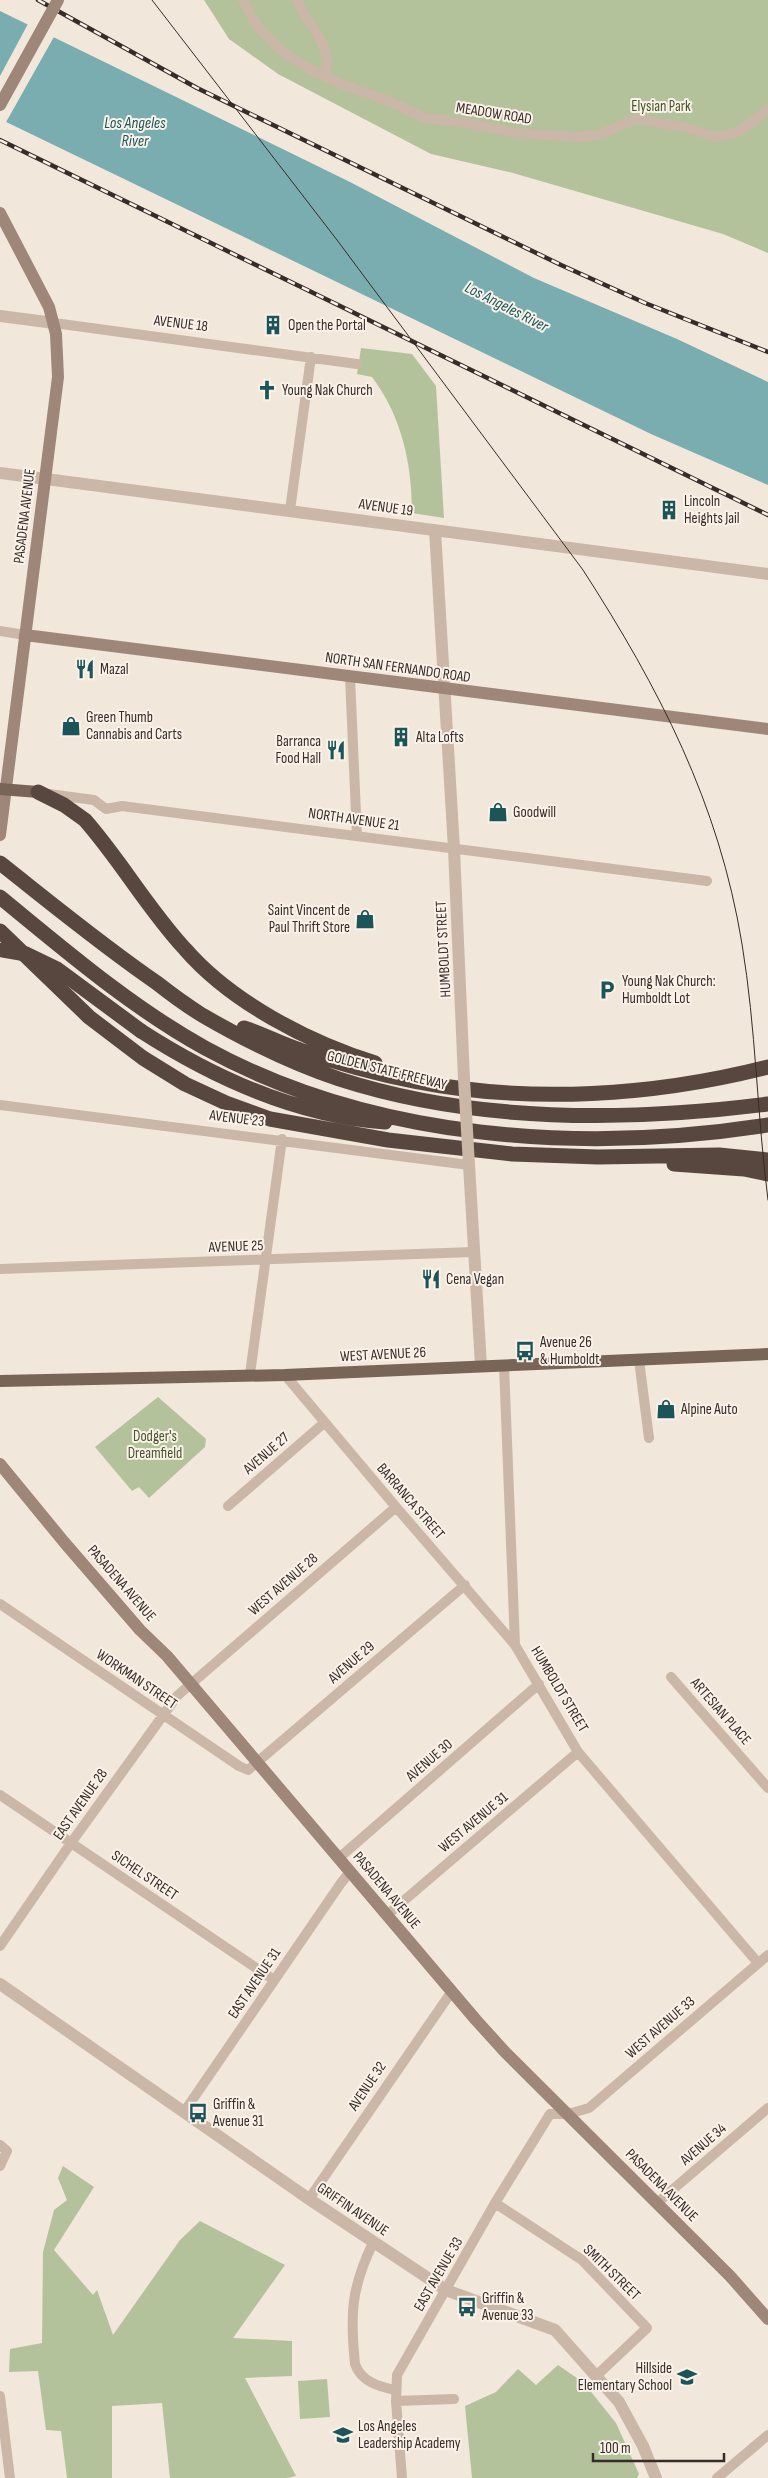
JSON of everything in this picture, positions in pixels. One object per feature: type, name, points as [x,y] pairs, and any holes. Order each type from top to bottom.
[{"type":"highway","points":[[38,792],[64,805],[84,820],[185,950],[212,976],[250,1004],[298,1031],[364,1060],[448,1086]]},
{"type":"highway","name":"GOLDEN STATE FREEWAY","points":[[0,863],[126,962],[200,1014],[299,1064],[340,1079],[423,1100],[495,1110],[580,1114],[651,1114],[768,1104]]},
{"type":"highway","points":[[0,897],[100,979],[159,1020],[205,1048],[247,1070],[328,1100],[430,1124]]},
{"type":"highway","points":[[0,931],[89,1017],[114,1038],[185,1084],[270,1119],[388,1140],[512,1154],[598,1157],[744,1169],[768,1174]]},
{"type":"highway","points":[[2,950],[26,954],[57,969],[141,1031],[175,1053],[216,1074],[246,1088],[350,1120],[430,1124],[510,1134],[607,1138],[672,1136],[768,1124]]},
{"type":"highway","points":[[200,1014],[249,1030],[300,1050],[357,1067],[414,1081],[508,1092],[555,1094],[690,1084],[768,1067]]},
{"type":"highway","points":[[653,1087],[768,1058]]},
{"type":"highway","points":[[598,1157],[718,1154],[768,1160]]},
{"type":"main road","points":[[0,105],[58,0]]},
{"type":"main road","name":"PASADENA AVENUE","points":[[0,213],[49,307],[58,345],[58,377],[3,789],[0,835]]},
{"type":"main road","name":"NORTH SAN FERNANDO ROAD","points":[[25,635],[444,690],[768,729]]},
{"type":"main road","name":"NORTH AVENUE 21","points":[[3,789],[38,792]]},
{"type":"main road","name":"WEST AVENUE 26","points":[[0,1381],[250,1374],[285,1375],[768,1354]]},
{"type":"main road","name":"PASADENA AVENUE","points":[[0,1464],[64,1542],[189,1684],[505,2052],[730,2276],[768,2319]]},
{"type":"street","name":"MEADOW ROAD","points":[[243,0],[257,26],[279,49],[302,66],[425,118],[553,137],[579,137],[602,134],[636,119],[683,127],[716,137],[735,133],[753,122],[768,109]]},
{"type":"street","points":[[297,0],[306,18],[324,44],[328,64],[325,75]]},
{"type":"street","name":"AVENUE 18","points":[[0,316],[357,364]]},
{"type":"street","points":[[290,510],[311,357]]},
{"type":"street","name":"AVENUE 19","points":[[0,473],[768,574]]},
{"type":"street","name":"HUMBOLDT STREET","points":[[435,530],[454,849],[473,1252],[481,1366]]},
{"type":"street","points":[[0,631],[25,635]]},
{"type":"street","points":[[350,677],[356,836]]},
{"type":"street","name":"NORTH AVENUE 21","points":[[38,792],[94,800],[106,809],[122,806],[707,881]]},
{"type":"street","name":"AVENUE 23","points":[[0,1105],[282,1139],[469,1165]]},
{"type":"street","points":[[250,1374],[282,1139]]},
{"type":"street","name":"AVENUE 25","points":[[0,1269],[473,1252]]},
{"type":"street","points":[[639,1360],[649,1438]]},
{"type":"street","name":"HUMBOLDT STREET","points":[[504,1365],[515,1645],[578,1752],[758,1963]]},
{"type":"street","name":"BARRANCA STREET","points":[[285,1375],[396,1508],[465,1585],[515,1645]]},
{"type":"street","name":"AVENUE 27","points":[[228,1506],[324,1423]]},
{"type":"street","name":"WEST AVENUE 28","points":[[189,1684],[396,1508]]},
{"type":"street","name":"AVENUE 29","points":[[258,1764],[465,1585]]},
{"type":"street","name":"WORKMAN STREET","points":[[0,1604],[240,1766],[251,1770],[258,1764]]},
{"type":"street","name":"ARTESIAN PLACE","points":[[671,1677],[768,1788]]},
{"type":"street","name":"EAST AVENUE 28","points":[[0,1946],[71,1843],[164,1715],[189,1684]]},
{"type":"street","name":"AVENUE 30","points":[[339,1858],[539,1684]]},
{"type":"street","name":"WEST AVENUE 31","points":[[387,1915],[578,1752]]},
{"type":"street","name":"SICHEL STREET","points":[[0,1795],[274,1980]]},
{"type":"street","name":"EAST AVENUE 31","points":[[184,2112],[340,1882],[350,1872]]},
{"type":"street","name":"WEST AVENUE 33","points":[[568,2114],[589,2108],[768,1955]]},
{"type":"street","name":"GRIFFIN AVENUE","points":[[0,1984],[373,2243],[446,2290],[551,2328],[559,2334],[624,2410],[644,2446],[656,2478]]},
{"type":"street","name":"AVENUE 32","points":[[309,2198],[452,1991]]},
{"type":"street","name":"AVENUE 34","points":[[657,2203],[768,2108]]},
{"type":"street","name":"EAST AVENUE 33","points":[[402,2478],[396,2395],[397,2375],[495,2203],[550,2114],[568,2114]]},
{"type":"street","points":[[0,2145],[7,2151],[0,2166]]},
{"type":"street","name":"SMITH STREET","points":[[495,2203],[582,2260],[647,2328],[596,2376]]},
{"type":"street","points":[[373,2243],[356,2282],[352,2306],[358,2371],[379,2387],[396,2395],[454,2399]]},
{"type":"street","points":[[0,2396],[10,2478]]},
{"type":"street","points":[[717,2478],[768,2435]]},
{"type":"green space","name":"Elysian Park","points":[[204,0],[768,0],[768,253],[723,234],[513,173],[431,154],[278,74],[229,39]]},
{"type":"green space","points":[[361,348],[412,354],[436,386],[444,518],[412,513],[410,477],[398,425],[391,408],[372,377],[357,374]]},
{"type":"green space","name":"Dodger's Dreamfield","points":[[158,1397],[206,1439],[205,1447],[149,1498],[139,1487],[132,1491],[95,1447]]},
{"type":"green space","points":[[63,2166],[94,2187],[54,2250],[93,2295],[97,2290],[113,2335],[180,2240],[200,2221],[285,2265],[233,2338],[292,2341],[292,2376],[245,2378],[296,2476],[287,2478],[170,2478],[162,2403],[112,2406],[112,2478],[67,2478],[61,2431],[46,2430],[38,2371],[9,2372],[10,2349],[42,2343],[43,2252],[54,2210],[67,2200],[58,2178]]},
{"type":"green space","points":[[558,2365],[584,2383],[616,2423],[639,2474],[637,2478],[472,2478],[465,2406],[496,2392],[518,2369],[536,2385]]},
{"type":"green space","points":[[327,2379],[330,2417],[300,2419],[298,2381]]},
{"type":"water","name":"Los Angeles River","points":[[0,11],[350,182],[534,278],[677,339],[768,382],[768,485],[651,434],[0,119]]},
{"type":"pier","points":[[29,22],[55,35],[5,124],[0,122],[0,76]]},
{"type":"tram line","points":[[152,0],[337,240],[583,570],[637,658],[661,703],[702,795],[732,892],[747,976],[768,1200]]},
{"type":"railway","points":[[38,0],[197,88],[561,265],[645,303],[768,352]]},
{"type":"railway","points":[[0,140],[768,515]]},
{"type":"place","name":"Open the Portal","points":[[273,325]]},
{"type":"place","name":"Young Nak Church","points":[[267,390]]},
{"type":"place","name":"Lincoln Heights Jail","points":[[669,510]]},
{"type":"place","name":"Mazal","points":[[85,669]]},
{"type":"place","name":"Green Thumb Cannabis and Carts","points":[[71,726]]},
{"type":"place","name":"Alta Lofts","points":[[401,737]]},
{"type":"place","name":"Barranca Food Hall","points":[[336,750]]},
{"type":"place","name":"Goodwill","points":[[498,812]]},
{"type":"place","name":"Saint Vincent de Paul Thrift Store","points":[[365,919]]},
{"type":"place","name":"Young Nak Church: Humboldt Lot","points":[[607,990]]},
{"type":"place","name":"Cena Vegan","points":[[431,1279]]},
{"type":"place","name":"Avenue 26 & Humboldt","points":[[525,1351]]},
{"type":"place","name":"Alpine Auto","points":[[666,1409]]},
{"type":"place","name":"Griffin & Avenue 31","points":[[198,2113]]},
{"type":"place","name":"Griffin & Avenue 33","points":[[467,2307]]},
{"type":"place","name":"Hillside Elementary School","points":[[687,2377]]},
{"type":"place","name":"Los Angeles Leadership Academy","points":[[343,2435]]}]
